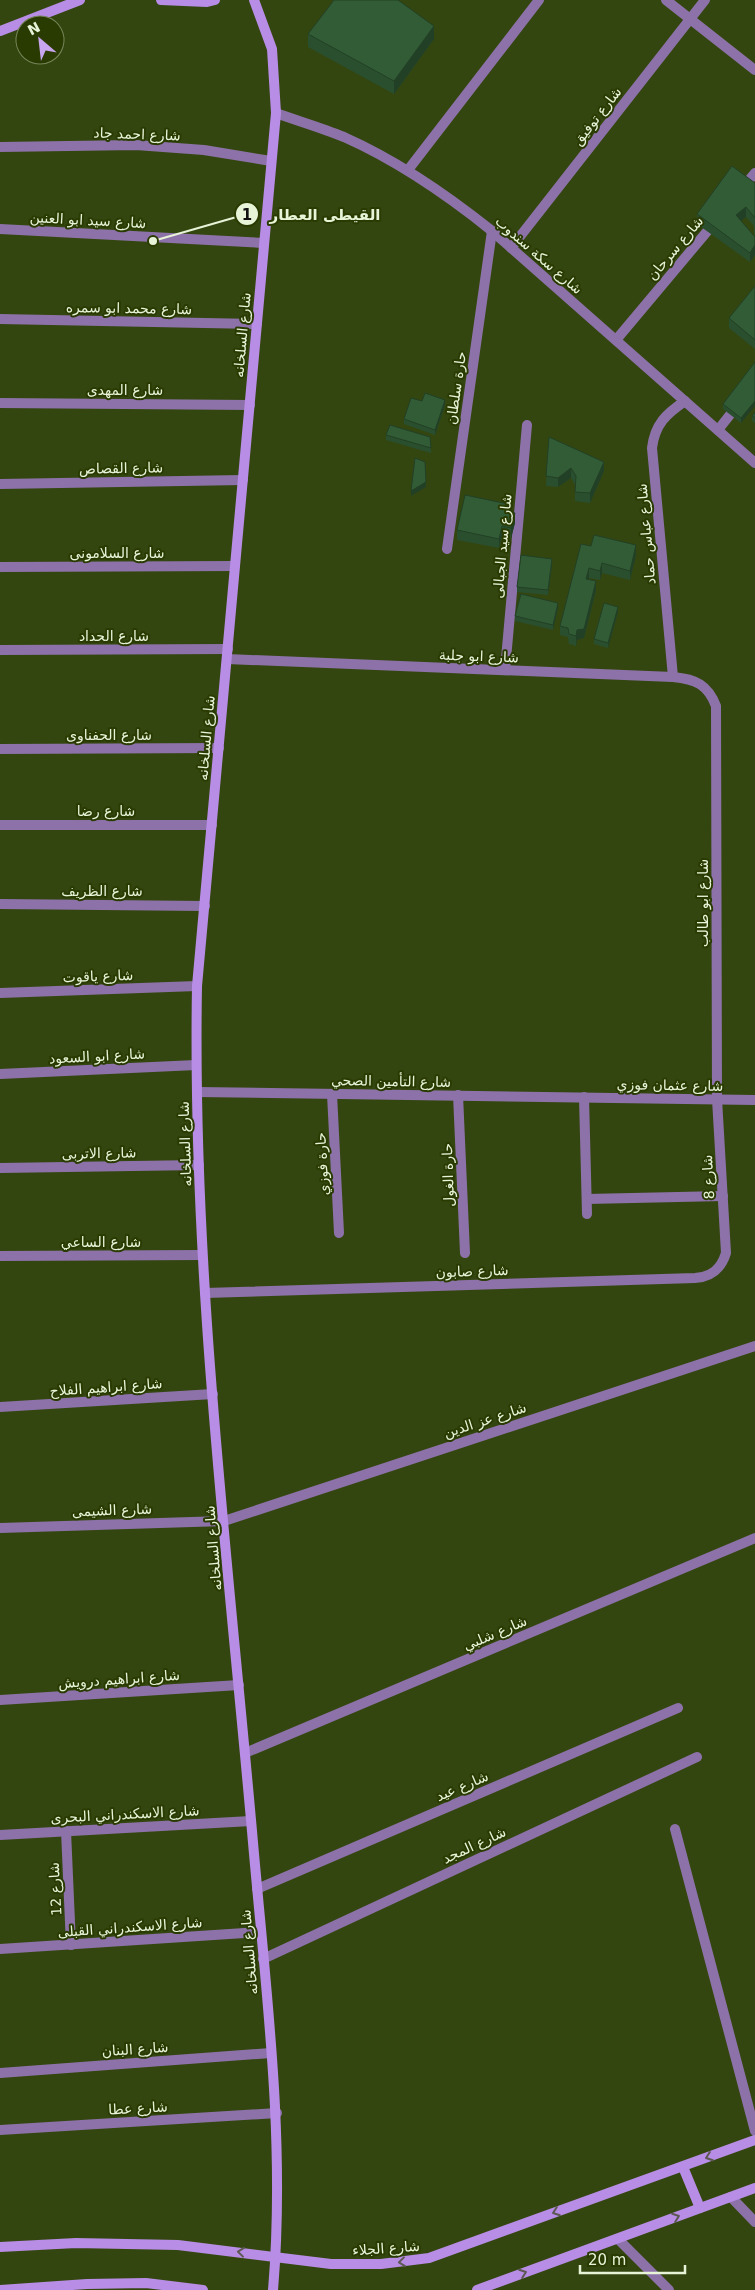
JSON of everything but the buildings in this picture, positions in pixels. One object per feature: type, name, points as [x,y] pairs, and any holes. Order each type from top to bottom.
[{"type":"street","points":[[0,31],[80,0]]},
{"type":"street","points":[[162,0],[207,2],[215,0]]},
{"type":"street","name":"شارع السلخانه","points":[[254,0],[272,49],[276,113],[198,986],[196,1065],[202,1255],[277,2113],[276,2257],[273,2290]]},
{"type":"street","points":[[408,170],[539,0]]},
{"type":"street","points":[[666,0],[755,70]]},
{"type":"street","name":"شارع توفيق","points":[[512,248],[705,0]]},
{"type":"street","name":"شارع سكة سندوب","points":[[276,113],[344,137],[408,170],[451,198],[512,248],[755,463]]},
{"type":"street","name":"شارع احمد جاد","points":[[0,147],[136,145],[204,150],[271,161]]},
{"type":"street","points":[[736,196],[755,173]]},
{"type":"street","name":"شارع سرحان","points":[[616,340],[723,211]]},
{"type":"street","name":"شارع سيد ابو العنين","points":[[0,229],[264,243]]},
{"type":"street","name":"حارة سلطان","points":[[447,549],[492,231]]},
{"type":"street","name":"شارع محمد ابو سمره","points":[[0,319],[257,324]]},
{"type":"street","points":[[718,430],[755,383]]},
{"type":"street","name":"شارع عباس حماد","points":[[673,677],[652,448],[653,434],[660,422],[685,401]]},
{"type":"street","name":"شارع المهدى","points":[[0,403],[250,405]]},
{"type":"street","name":"شارع سيد الجبالى","points":[[505,670],[527,425]]},
{"type":"street","name":"شارع القصاص","points":[[0,484],[243,480]]},
{"type":"street","name":"شارع السلامونى","points":[[0,567],[235,566]]},
{"type":"street","name":"شارع الحداد","points":[[0,650],[227,654]]},
{"type":"street","name":"شارع ابو جلبة","points":[[227,654],[505,670],[673,677],[697,681],[706,687],[716,706]]},
{"type":"street","name":"شارع ابو طالب","points":[[716,706],[717,1099]]},
{"type":"street","name":"شارع الحفناوى","points":[[0,749],[219,748]]},
{"type":"street","name":"شارع رضا","points":[[0,825],[212,825]]},
{"type":"street","name":"شارع الظريف","points":[[0,904],[205,906]]},
{"type":"street","name":"شارع ياقوت","points":[[0,993],[198,986]]},
{"type":"street","name":"شارع ابو السعود","points":[[0,1074],[196,1065]]},
{"type":"street","name":"شارع التأمين الصحي","points":[[197,1092],[584,1097]]},
{"type":"street","name":"حارة فوزي","points":[[332,1094],[339,1233]]},
{"type":"street","name":"حارة الغول","points":[[458,1096],[465,1253]]},
{"type":"street","points":[[584,1097],[587,1214]]},
{"type":"street","name":"شارع عثمان فوزي","points":[[584,1097],[755,1100]]},
{"type":"street","name":"شارع 8","points":[[717,1099],[726,1253]]},
{"type":"street","name":"شارع الاتربى","points":[[0,1168],[199,1165]]},
{"type":"street","points":[[587,1199],[723,1196]]},
{"type":"street","name":"شارع صابون","points":[[205,1293],[704,1278],[719,1268],[726,1253]]},
{"type":"street","name":"شارع الساعي","points":[[0,1256],[202,1255]]},
{"type":"street","name":"شارع عز الدين","points":[[224,1521],[755,1346]]},
{"type":"street","name":"شارع ابراهيم الفلاح","points":[[0,1407],[213,1394]]},
{"type":"street","name":"شارع الشيمى","points":[[0,1528],[224,1521]]},
{"type":"street","name":"شارع شلبي","points":[[245,1753],[755,1538]]},
{"type":"street","name":"شارع ابراهيم درويش","points":[[0,1700],[239,1685]]},
{"type":"street","name":"شارع عيد","points":[[257,1889],[678,1708]]},
{"type":"street","name":"شارع المجد","points":[[263,1959],[697,1756]]},
{"type":"street","name":"شارع الاسكندراني البحرى","points":[[0,1836],[251,1821]]},
{"type":"street","points":[[675,1829],[755,2131]]},
{"type":"street","name":"شارع 12","points":[[66,1832],[71,1945]]},
{"type":"street","name":"شارع الاسكندراني القبلى","points":[[0,1949],[261,1932]]},
{"type":"street","name":"شارع البنان","points":[[0,2073],[271,2053]]},
{"type":"street","name":"شارع عطا","points":[[0,2130],[277,2113]]},
{"type":"street","name":"شارع الجلاء","points":[[0,2247],[76,2243],[178,2245],[331,2264],[381,2264],[429,2258],[755,2140]]},
{"type":"street","points":[[682,2167],[700,2208]]},
{"type":"street","points":[[478,2290],[755,2188]]},
{"type":"street","points":[[731,2197],[755,2222]]},
{"type":"street","points":[[618,2238],[669,2290]]},
{"type":"street","points":[[0,2290],[87,2284],[146,2283],[203,2290]]},
{"type":"place","name":"القيطى العطار","points":[[153,241]]}]
